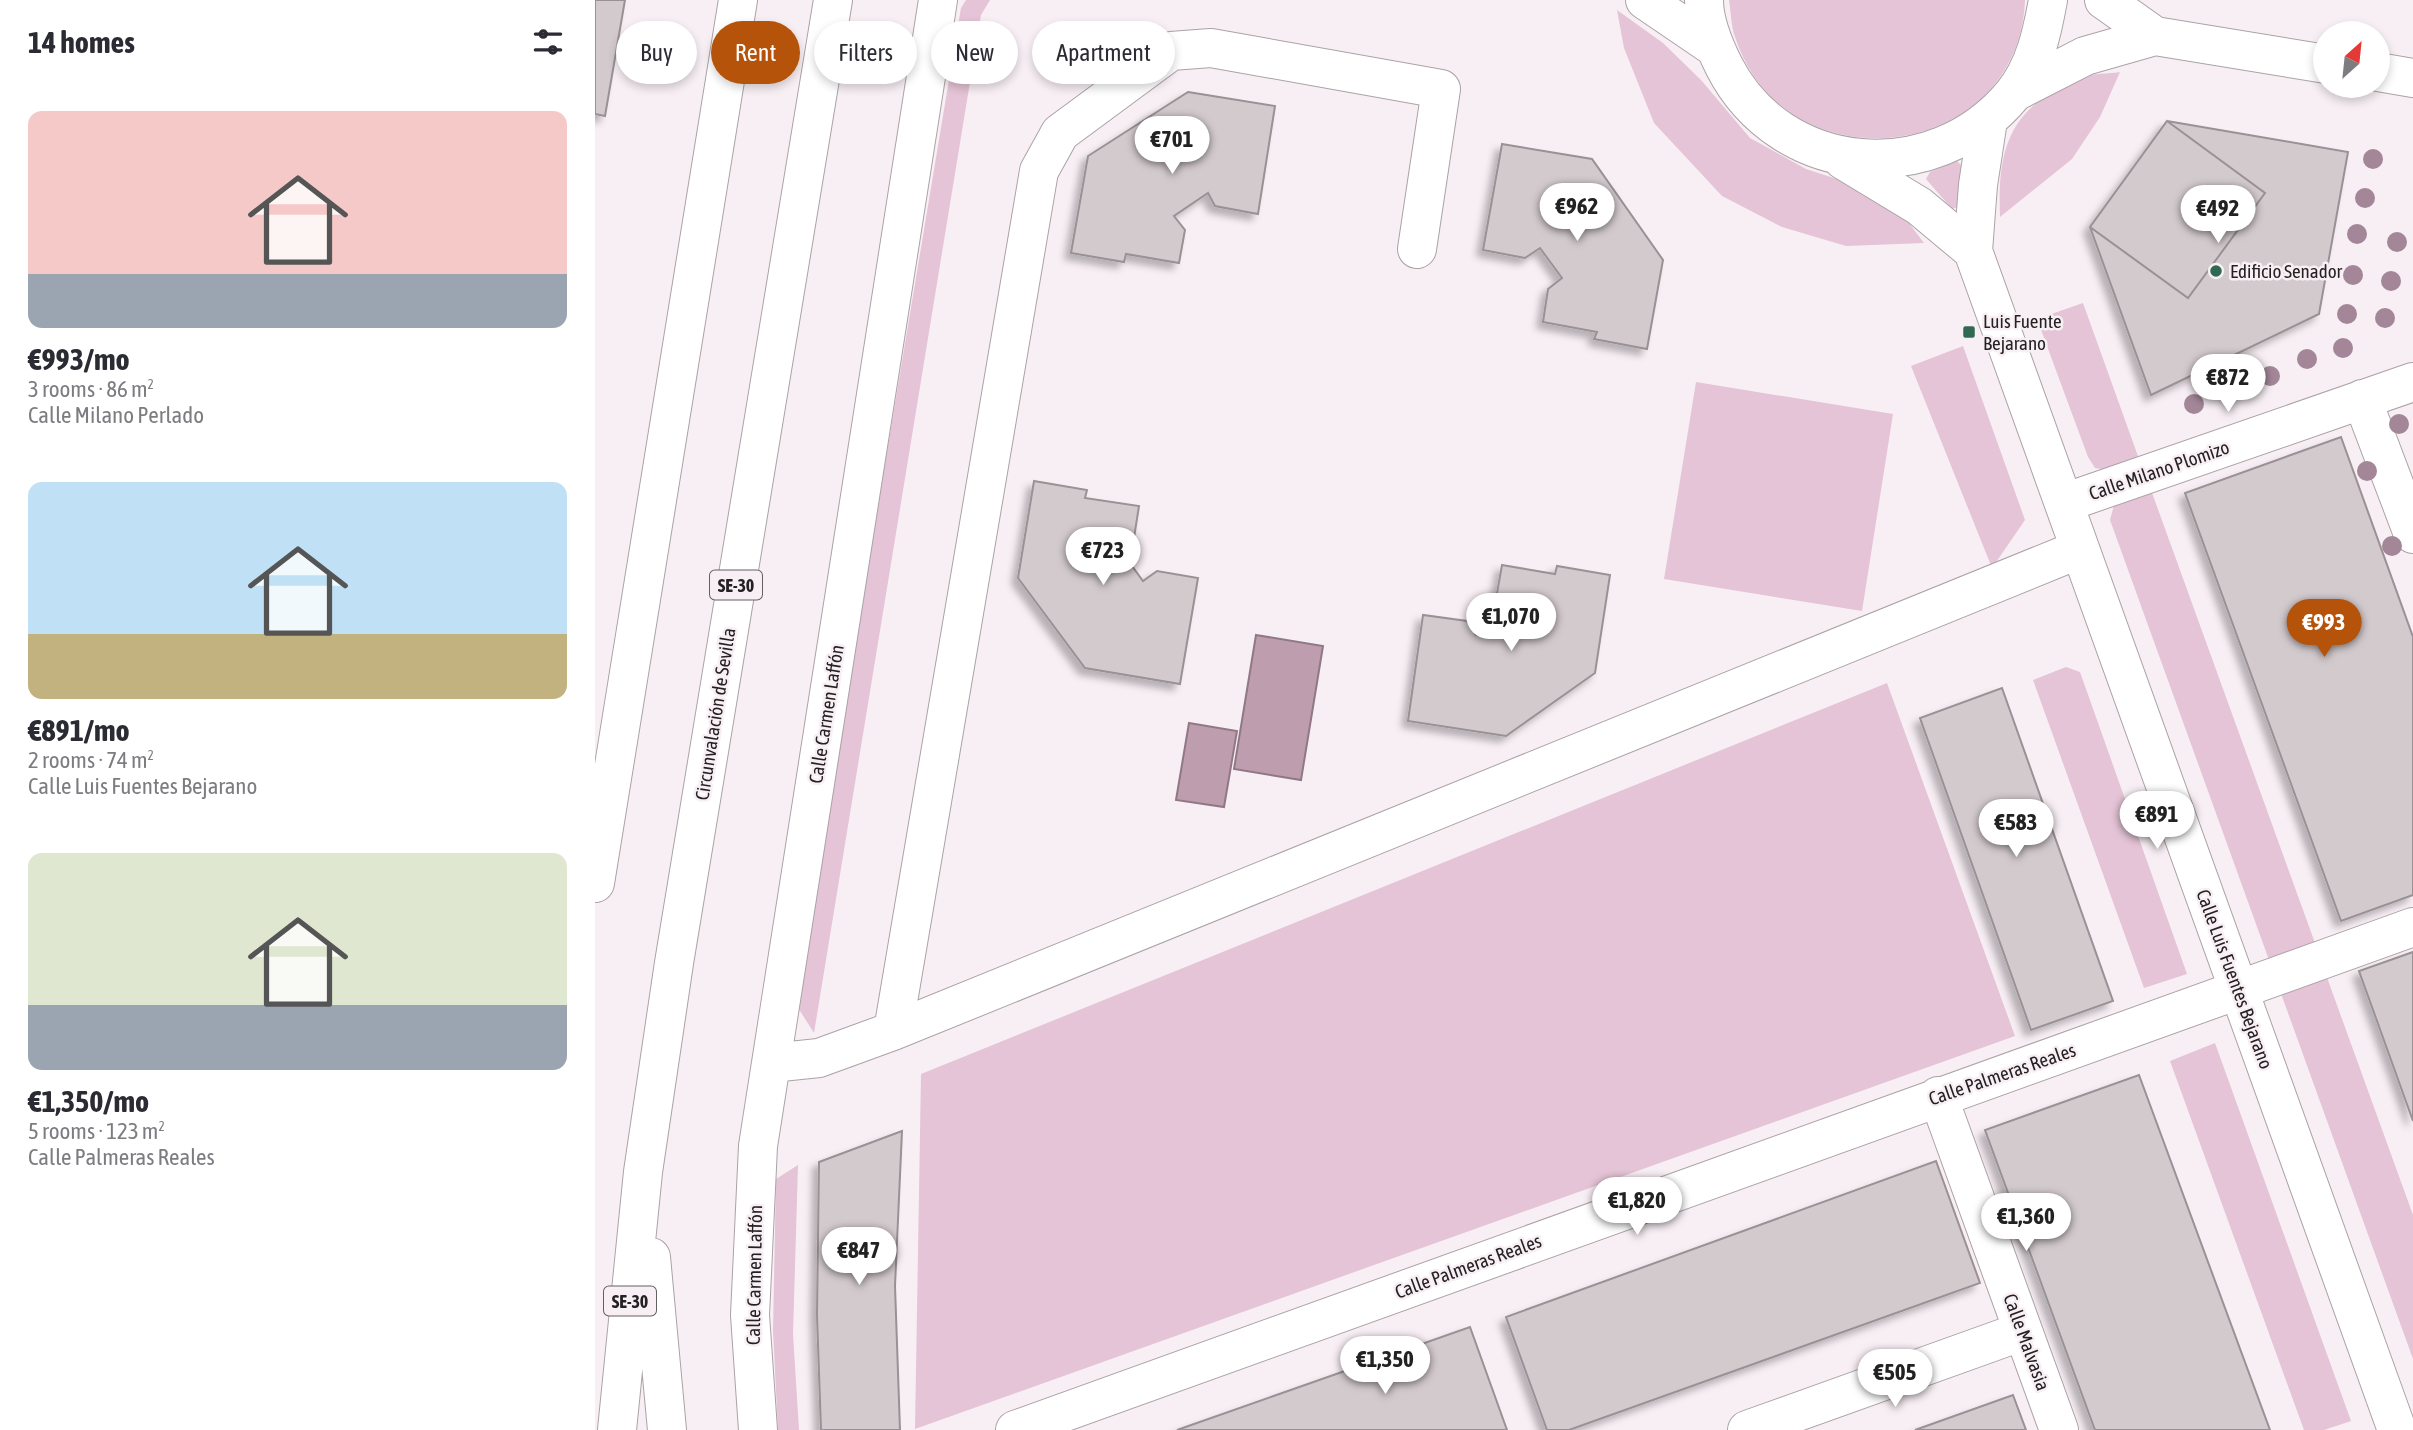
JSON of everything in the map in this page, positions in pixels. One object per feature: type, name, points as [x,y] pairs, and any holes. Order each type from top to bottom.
[{"type":"main road","points":[[595,883],[739,0]]},
{"type":"main road","name":"Circunvalación de Sevilla","points":[[617,1430],[643,1171],[682,913],[833,0]]},
{"type":"main road","name":"Calle Carmen Laffón","points":[[758,1430],[750,1315],[758,1146],[938,0]]},
{"type":"main road","points":[[1646,0],[1714,47]]},
{"type":"main road","points":[[1704,0],[1714,47],[1733,85],[1762,117],[1797,141],[1836,156],[1919,206],[1973,251]]},
{"type":"main road","points":[[1836,156],[1890,160],[1942,148],[1988,120],[2015,92],[2040,46],[2048,0]]},
{"type":"main road","points":[[2104,0],[2155,36]]},
{"type":"main road","points":[[2015,92],[2085,56],[2155,36],[2313,62]]},
{"type":"main road","points":[[893,1031],[1039,171],[1060,133],[1171,51],[1211,48],[1441,89],[1417,249]]},
{"type":"main road","points":[[2391,74],[2413,78]]},
{"type":"main road","name":"Calle Luis Fuentes Bejarano","points":[[1988,120],[1978,185],[1973,251],[2397,1430]]},
{"type":"main road","name":"Calle Milano Plomizo","points":[[2064,503],[2413,382]]},
{"type":"main road","points":[[2362,399],[2413,534]]},
{"type":"main road","points":[[771,1063],[819,1058],[893,1031],[2080,549]]},
{"type":"main road","name":"Calle Palmeras Reales","points":[[1015,1430],[2146,1023],[2238,987],[2413,927]]},
{"type":"main road","name":"Calle Malvasia","points":[[1938,1096],[2059,1430]]},
{"type":"main road","points":[[643,1171],[667,1430]]},
{"type":"main road","points":[[1747,1430],[2023,1331]]},
{"type":"shaded area","points":[[966,0],[990,0],[980,21],[959,21],[961,8]]},
{"type":"shaded area","points":[[1729,0],[2025,0],[2013,54],[1984,96],[1944,124],[1897,137],[1847,136],[1801,119],[1762,86],[1735,37]]},
{"type":"shaded area","points":[[1617,10],[1663,43],[1701,80],[1750,138],[1806,169],[1874,191],[1902,214],[1924,243],[1846,246],[1782,227],[1722,196],[1654,123],[1624,48]]},
{"type":"shaded area","points":[[2120,72],[2100,117],[2072,159],[2000,217],[2003,159],[2015,127],[2026,113],[2040,100],[2076,79]]},
{"type":"shaded area","points":[[948,84],[970,84],[814,1033],[795,1003]]},
{"type":"shaded area","points":[[1957,161],[1963,167],[1961,206],[1952,209],[1926,179],[1930,172]]},
{"type":"shaded area","points":[[2083,303],[2139,459],[2107,470],[2095,468],[2088,457],[2037,319]]},
{"type":"shaded area","points":[[1963,346],[2025,520],[1992,568],[1911,366]]},
{"type":"shaded area","points":[[1696,382],[1893,414],[1862,611],[1664,579]]},
{"type":"shaded area","points":[[2151,490],[2315,943],[2269,960],[2110,520],[2114,505]]},
{"type":"shaded area","points":[[1256,635],[1323,646],[1301,780],[1234,769]]},
{"type":"shaded area","points":[[2066,667],[2080,672],[2187,974],[2144,988],[2033,680]]},
{"type":"shaded area","points":[[1887,683],[2015,1036],[915,1429],[921,1074]]},
{"type":"shaded area","points":[[1189,723],[1237,731],[1224,807],[1176,800]]},
{"type":"shaded area","points":[[2325,972],[2413,1215],[2413,1359],[2279,988]]},
{"type":"shaded area","points":[[2215,1043],[2351,1421],[2324,1430],[2304,1430],[2170,1061]]},
{"type":"shaded area","points":[[798,1165],[793,1334],[799,1430],[778,1430],[773,1331],[776,1179]]},
{"type":"building","points":[[595,0],[625,0],[621,21],[616,21],[616,52],[605,116],[595,114]]},
{"type":"building","points":[[1188,92],[1275,106],[1258,214],[1215,206],[1208,193],[1174,216],[1185,230],[1179,263],[1126,254],[1124,262],[1071,253],[1088,156]]},
{"type":"building","name":"Edificio Senador","points":[[2167,121],[2348,152],[2319,314],[2151,395],[2090,227]]},
{"type":"building","points":[[2167,121],[2265,193],[2188,298],[2090,227]]},
{"type":"building","points":[[1502,144],[1592,159],[1663,260],[1647,349],[1594,339],[1597,332],[1543,322],[1548,289],[1562,278],[1540,248],[1525,258],[1483,250]]},
{"type":"building","points":[[2341,437],[2413,637],[2413,895],[2341,921],[2185,493]]},
{"type":"building","points":[[1034,481],[1087,490],[1085,498],[1139,506],[1134,538],[1119,548],[1143,581],[1157,571],[1198,578],[1180,684],[1085,668],[1018,578]]},
{"type":"building","points":[[1502,565],[1555,574],[1557,566],[1610,575],[1595,673],[1506,736],[1408,721],[1423,615],[1467,621],[1476,635],[1509,612],[1496,599]]},
{"type":"building","points":[[2002,688],[2113,1001],[2031,1030],[1920,718]]},
{"type":"building","points":[[2413,952],[2413,1121],[2359,971]]},
{"type":"building","points":[[2139,1075],[2270,1430],[2095,1430],[1985,1130]]},
{"type":"building","points":[[902,1131],[895,1286],[900,1430],[821,1430],[817,1315],[819,1162]]},
{"type":"building","points":[[1936,1161],[1980,1283],[1569,1430],[1547,1430],[1506,1317]]},
{"type":"building","points":[[1470,1327],[1507,1430],[1177,1430]]},
{"type":"building","points":[[2013,1395],[2026,1430],[1915,1430]]},
{"type":"place","name":"Edificio Senador","points":[[2216,271]]},
{"type":"place","name":"Luis Fuente Bejarano","points":[[1969,332]]}]
